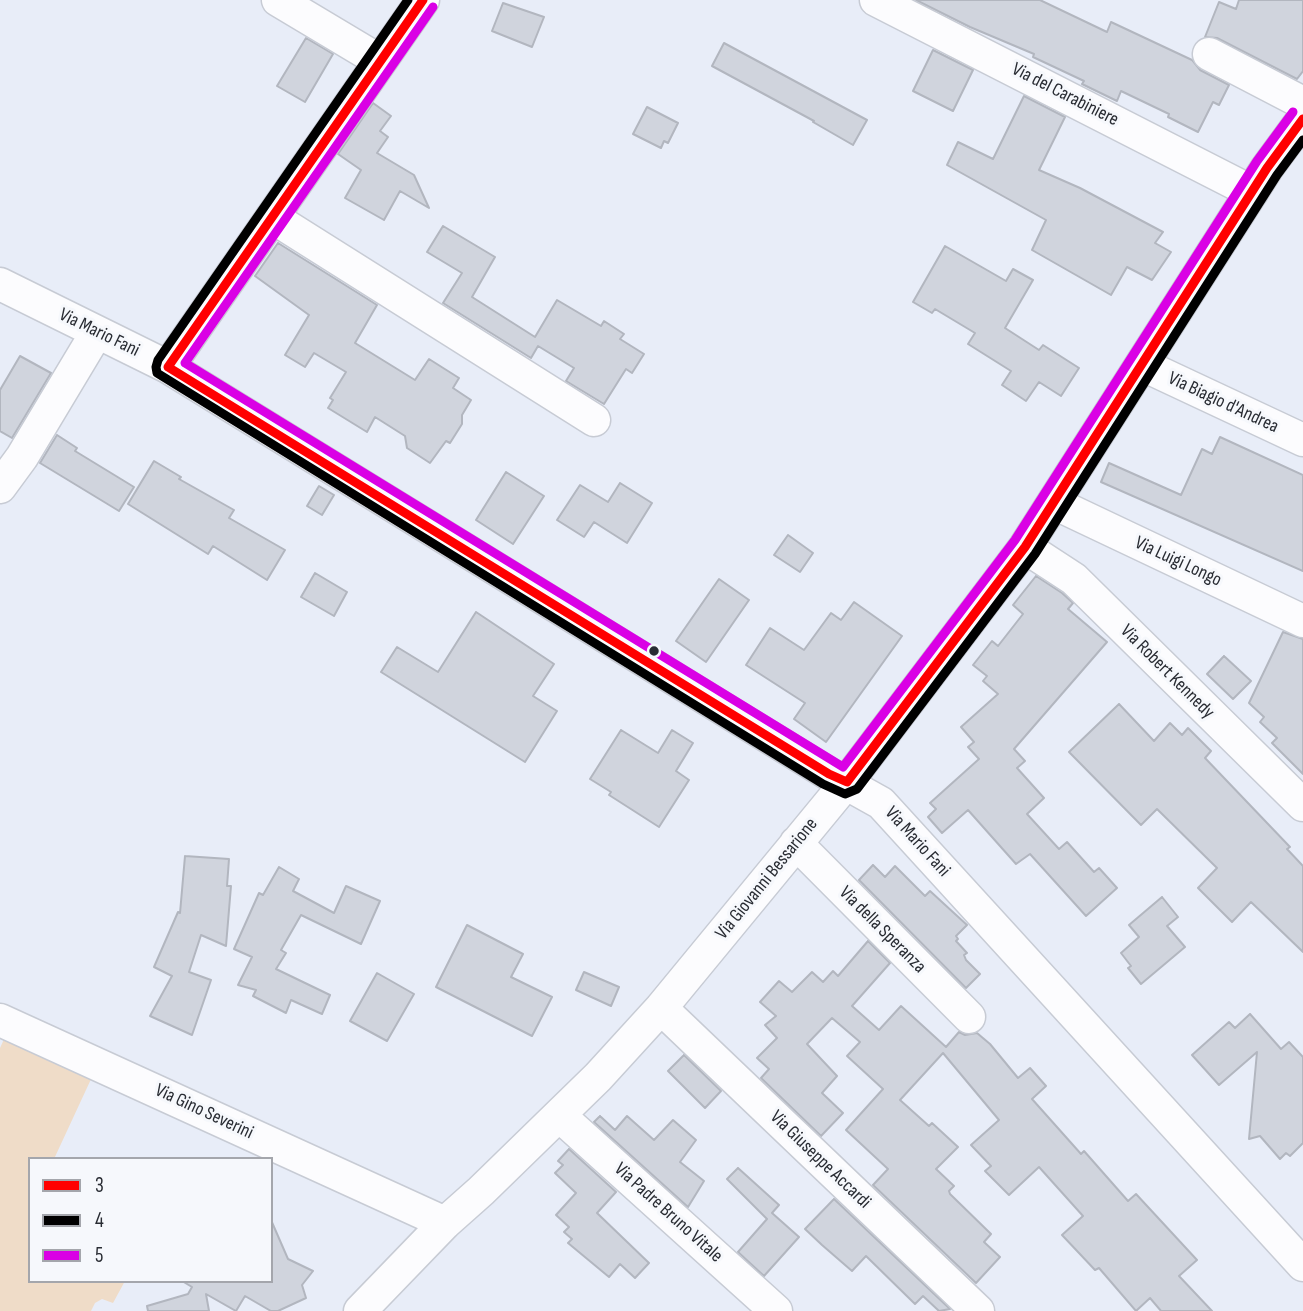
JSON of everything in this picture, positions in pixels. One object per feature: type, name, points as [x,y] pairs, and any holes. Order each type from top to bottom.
[{"type":"street","points":[[278,0],[380,61]]},
{"type":"street","points":[[168,367],[423,0]]},
{"type":"street","name":"Via del Carabiniere","points":[[880,1],[1252,192]]},
{"type":"street","points":[[1209,54],[1303,103]]},
{"type":"street","name":"Via Giovanni Bessarione","points":[[360,1311],[445,1223],[560,1116],[662,1008],[847,782],[1025,547],[1252,192],[1303,119]]},
{"type":"street","points":[[272,218],[594,420]]},
{"type":"street","name":"Via Mario Fani","points":[[0,284],[168,367],[881,803],[1303,1265]]},
{"type":"street","points":[[0,487],[22,457],[97,332]]},
{"type":"street","name":"Via Biagio d'Andrea","points":[[1143,365],[1303,440]]},
{"type":"street","name":"Via Luigi Longo","points":[[1054,503],[1303,621]]},
{"type":"street","name":"Via Robert Kennedy","points":[[1025,547],[1074,579],[1303,805]]},
{"type":"street","name":"Via della Speranza","points":[[796,843],[969,1017]]},
{"type":"street","name":"Via Giuseppe Accardi","points":[[662,1008],[978,1311]]},
{"type":"street","name":"Via Gino Severini","points":[[0,1020],[445,1223]]},
{"type":"street","name":"Via Padre Bruno Vitale","points":[[560,1116],[776,1311]]},
{"type":"shaded area","points":[[5,1037],[92,1077],[55,1157],[28,1157],[28,1283],[124,1283],[113,1303],[102,1299],[95,1303],[91,1311],[0,1311],[0,1048]]},
{"type":"building","points":[[916,0],[1040,0],[1107,32],[1111,22],[1192,60],[1200,70],[1229,85],[1219,105],[1213,102],[1198,132],[1168,117],[1169,114],[1121,91],[1117,101],[1082,84],[1084,81],[1033,57],[1034,54]]},
{"type":"building","points":[[1239,0],[1303,0],[1303,71],[1297,79],[1217,38],[1205,37],[1219,2],[1236,9]]},
{"type":"building","points":[[503,3],[544,17],[532,47],[492,31]]},
{"type":"building","points":[[306,38],[333,54],[305,102],[277,86]]},
{"type":"building","points":[[724,43],[867,120],[853,145],[712,66]]},
{"type":"building","points":[[933,50],[973,70],[953,111],[913,91]]},
{"type":"building","points":[[1024,96],[1065,117],[1039,170],[1080,188],[1163,232],[1155,243],[1171,252],[1152,280],[1127,267],[1111,295],[1032,250],[1046,220],[947,165],[958,142],[993,159]]},
{"type":"building","points":[[373,103],[391,116],[380,131],[388,137],[377,153],[414,175],[429,208],[400,191],[384,220],[345,198],[361,170],[338,154]]},
{"type":"building","points":[[647,107],[678,123],[668,143],[664,141],[661,148],[633,134]]},
{"type":"building","points":[[443,226],[495,257],[472,297],[535,337],[557,300],[601,326],[604,321],[624,334],[620,339],[644,354],[632,373],[626,369],[604,404],[566,381],[574,368],[538,346],[531,358],[443,303],[462,273],[427,252]]},
{"type":"building","points":[[278,243],[377,305],[355,343],[415,380],[429,359],[459,378],[453,388],[471,400],[462,415],[462,424],[450,443],[446,441],[430,463],[407,448],[405,436],[375,417],[367,432],[328,408],[333,400],[330,398],[346,372],[314,353],[305,367],[285,355],[309,315],[255,276]]},
{"type":"building","points":[[945,246],[1006,281],[1013,269],[1033,280],[1005,328],[1039,350],[1043,345],[1079,368],[1061,396],[1039,382],[1026,401],[1002,385],[1011,371],[968,344],[975,333],[935,309],[932,313],[913,302]]},
{"type":"building","points":[[20,356],[51,373],[12,438],[0,431],[0,390]]},
{"type":"building","points":[[57,435],[77,448],[75,451],[134,487],[119,511],[40,463]]},
{"type":"building","points":[[1220,437],[1303,475],[1303,571],[1101,482],[1109,463],[1181,495],[1202,449],[1212,454]]},
{"type":"building","points":[[154,461],[181,477],[179,479],[234,510],[229,518],[285,550],[267,580],[213,546],[208,554],[128,504]]},
{"type":"building","points":[[506,472],[544,496],[513,544],[476,520]]},
{"type":"building","points":[[620,483],[652,503],[627,543],[594,522],[584,537],[557,520],[580,485],[608,502]]},
{"type":"building","points":[[319,486],[334,495],[322,515],[307,506]]},
{"type":"building","points":[[788,535],[813,553],[800,572],[774,555]]},
{"type":"building","points":[[315,573],[347,592],[334,616],[301,597]]},
{"type":"building","points":[[1036,576],[1073,603],[1068,609],[1107,642],[1014,749],[1025,761],[1017,768],[1044,798],[1027,814],[1059,849],[1067,842],[1094,872],[1099,868],[1117,888],[1086,916],[1030,854],[1016,864],[968,810],[942,833],[928,817],[936,809],[930,803],[979,759],[968,747],[974,742],[961,727],[998,694],[983,681],[987,676],[973,665],[992,641],[998,646],[1023,614],[1013,605]]},
{"type":"building","points":[[719,579],[749,600],[706,662],[676,641]]},
{"type":"building","points":[[854,602],[902,636],[826,742],[794,719],[805,703],[746,665],[770,628],[804,650],[831,613],[841,620]]},
{"type":"building","points":[[476,612],[554,664],[533,696],[557,711],[525,762],[381,672],[397,647],[438,672]]},
{"type":"building","points":[[1283,632],[1303,639],[1303,774],[1272,743],[1277,738],[1260,722],[1264,717],[1249,703]]},
{"type":"building","points":[[1224,656],[1251,681],[1233,699],[1207,674]]},
{"type":"building","points":[[1119,704],[1154,741],[1170,723],[1182,735],[1188,728],[1211,751],[1205,758],[1290,847],[1287,849],[1303,866],[1303,952],[1251,902],[1232,922],[1198,888],[1217,868],[1157,809],[1141,825],[1069,752]]},
{"type":"building","points":[[621,730],[658,753],[672,730],[693,743],[676,771],[689,780],[659,827],[609,795],[611,792],[590,779]]},
{"type":"building","points":[[185,856],[229,859],[227,886],[231,886],[226,946],[201,935],[189,972],[211,980],[192,1035],[150,1016],[172,976],[154,967],[178,912],[180,913]]},
{"type":"building","points":[[873,865],[885,877],[895,866],[925,896],[930,891],[967,925],[956,936],[956,941],[967,953],[964,955],[966,960],[980,974],[966,988],[859,880]]},
{"type":"building","points":[[279,867],[299,879],[293,891],[334,913],[346,886],[380,901],[361,944],[301,915],[281,950],[286,953],[276,969],[330,995],[322,1014],[291,1000],[286,1013],[253,996],[256,990],[238,985],[252,957],[234,949],[259,893],[263,895]]},
{"type":"building","points":[[1162,897],[1178,917],[1167,926],[1185,947],[1141,984],[1128,968],[1131,966],[1121,953],[1139,937],[1129,925]]},
{"type":"building","points":[[467,925],[523,954],[511,977],[552,997],[532,1036],[436,987]]},
{"type":"building","points":[[868,941],[890,963],[852,1006],[879,1030],[901,1006],[946,1047],[959,1032],[965,1035],[977,1033],[990,1044],[1018,1078],[1030,1068],[1046,1086],[1032,1099],[1081,1154],[1084,1151],[1128,1201],[1136,1194],[1197,1260],[1179,1276],[1212,1311],[1161,1311],[1150,1298],[1136,1311],[1099,1268],[1095,1270],[1062,1235],[1083,1216],[1039,1167],[1009,1195],[985,1171],[991,1166],[971,1145],[999,1120],[943,1053],[900,1100],[929,1126],[932,1123],[958,1147],[936,1169],[954,1186],[949,1191],[950,1194],[991,1234],[984,1242],[1000,1257],[976,1283],[873,1185],[888,1169],[846,1130],[883,1089],[847,1056],[860,1042],[832,1018],[807,1044],[837,1076],[822,1093],[843,1113],[821,1136],[761,1078],[769,1069],[757,1058],[777,1038],[765,1025],[776,1016],[760,1002],[779,981],[792,992],[812,972],[823,982],[833,971],[838,976]]},
{"type":"building","points":[[584,972],[619,987],[611,1006],[576,990]]},
{"type":"building","points":[[377,973],[414,994],[387,1041],[350,1021]]},
{"type":"building","points":[[1250,1014],[1281,1049],[1289,1042],[1303,1057],[1303,1143],[1290,1156],[1286,1153],[1280,1159],[1260,1136],[1249,1139],[1257,1052],[1219,1085],[1192,1055],[1229,1022],[1235,1028]]},
{"type":"building","points":[[684,1055],[721,1091],[705,1108],[668,1071]]},
{"type":"building","points":[[600,1116],[615,1130],[627,1116],[654,1140],[673,1120],[696,1140],[680,1162],[704,1181],[688,1207],[594,1122]]},
{"type":"building","points":[[569,1149],[616,1192],[597,1213],[649,1263],[635,1278],[620,1264],[609,1277],[568,1243],[572,1239],[564,1232],[569,1227],[556,1215],[576,1193],[555,1173],[563,1165],[558,1161]]},
{"type":"building","points":[[738,1168],[779,1205],[772,1213],[799,1237],[764,1276],[738,1252],[767,1219],[727,1179]]},
{"type":"building","points":[[834,1199],[950,1309],[939,1311],[923,1296],[915,1304],[866,1256],[852,1271],[805,1229]]},
{"type":"building","points":[[273,1225],[288,1259],[313,1271],[302,1285],[306,1298],[278,1311],[271,1311],[245,1296],[236,1311],[206,1294],[209,1311],[148,1311],[147,1306],[188,1294],[192,1287],[185,1283],[273,1283]]},
{"type":"transit line","name":"4","points":[[408,0],[158,360],[157,373],[823,784],[845,794],[857,789],[1035,554],[1277,175],[1303,140]]},
{"type":"transit line","name":"3","points":[[423,0],[168,367],[829,774],[847,782],[1025,547],[1267,168],[1303,119]]},
{"type":"transit line","name":"5","points":[[433,7],[185,363],[843,767],[1015,540],[1257,161],[1293,112]]}]
